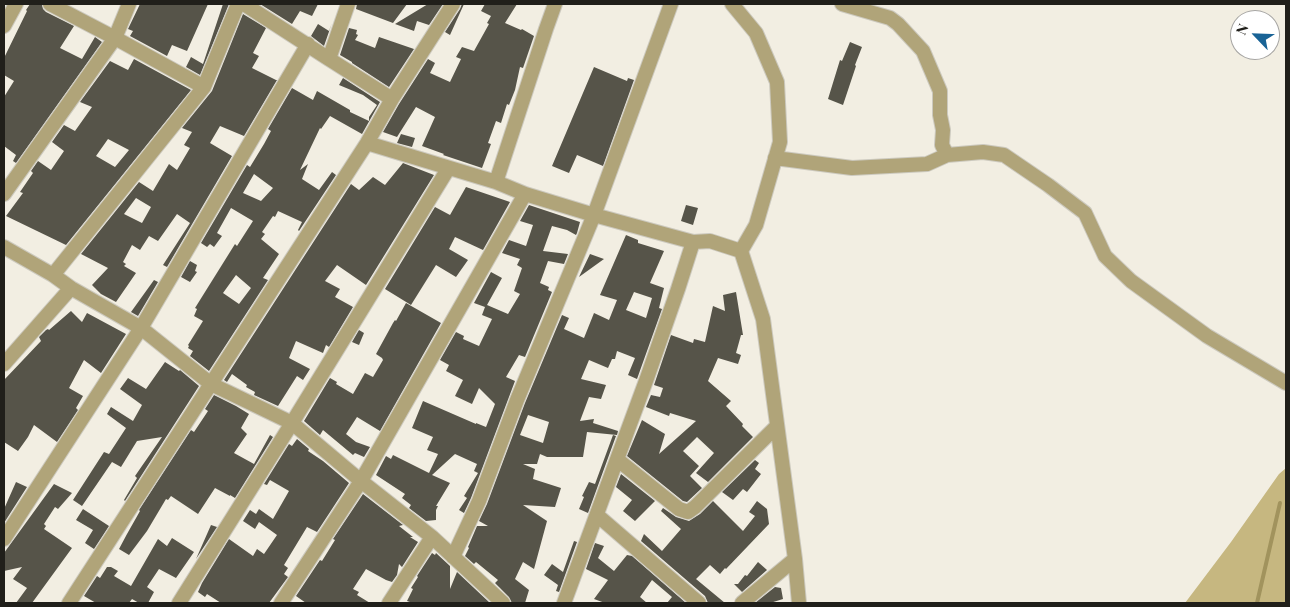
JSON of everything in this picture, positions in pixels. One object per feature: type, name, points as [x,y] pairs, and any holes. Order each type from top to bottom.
[{"type":"street","points":[[4,26],[16,4]]},
{"type":"street","points":[[50,4],[204,87]]},
{"type":"street","points":[[4,194],[115,38],[129,4]]},
{"type":"street","points":[[53,275],[204,87],[238,4]]},
{"type":"street","points":[[244,4],[392,99]]},
{"type":"street","points":[[329,58],[348,4]]},
{"type":"street","points":[[69,603],[367,143],[392,99],[453,4]]},
{"type":"street","points":[[496,182],[555,4]]},
{"type":"street","points":[[453,557],[478,501],[516,400],[594,215],[670,4]]},
{"type":"street","points":[[732,4],[756,33],[777,82],[780,142],[756,225],[740,251]]},
{"type":"street","points":[[842,4],[890,18],[924,51],[940,91],[940,115],[943,130],[942,145],[947,155]]},
{"type":"street","points":[[4,539],[142,328],[308,44]]},
{"type":"street","points":[[367,143],[496,182],[525,194],[594,215],[692,242],[710,241],[740,251]]},
{"type":"street","points":[[775,158],[852,168],[926,164],[947,155],[983,152],[1004,155],[1085,213],[1105,256],[1131,281],[1207,336],[1286,383]]},
{"type":"street","points":[[179,603],[448,168]]},
{"type":"street","points":[[281,603],[361,481],[525,194]]},
{"type":"street","points":[[564,603],[618,460],[678,289],[692,242]]},
{"type":"street","points":[[4,247],[142,328],[211,384],[292,423],[432,537],[501,602]]},
{"type":"street","points":[[740,251],[763,319],[795,559],[799,603]]},
{"type":"street","points":[[4,364],[71,288]]},
{"type":"street","points":[[618,460],[679,509],[688,512],[777,426]]},
{"type":"street","points":[[597,515],[699,603]]},
{"type":"street","points":[[390,603],[432,537]]},
{"type":"street","points":[[742,603],[795,559]]},
{"type":"shaded area","points":[[1286,468],[1286,603],[1185,603],[1279,474]]},
{"type":"building","points":[[30,4],[42,5],[46,12],[74,26],[60,48],[82,59],[95,37],[102,42],[16,163],[13,161],[16,155],[4,146],[4,97],[14,81],[4,75],[4,58]]},
{"type":"building","points":[[140,4],[208,4],[187,51],[172,45],[167,56],[130,36],[133,31],[128,29]]},
{"type":"building","points":[[223,4],[229,4],[200,75],[186,67],[191,57],[203,64]]},
{"type":"building","points":[[260,4],[318,4],[312,16],[300,11],[292,24]]},
{"type":"building","points":[[357,4],[407,4],[393,23],[356,9]]},
{"type":"building","points":[[428,4],[443,4],[429,25],[417,21],[414,31],[395,24]]},
{"type":"building","points":[[462,4],[464,4],[450,35],[445,32]]},
{"type":"building","points":[[485,4],[517,4],[505,23],[534,36],[523,68],[520,67],[515,90],[509,105],[507,104],[501,123],[496,121],[488,143],[491,144],[482,168],[422,146],[435,117],[416,107],[397,137],[383,132],[428,59],[435,63],[430,73],[450,82],[461,59],[456,57],[462,47],[474,51],[489,24],[487,23],[491,16],[481,11]]},
{"type":"building","points":[[243,14],[266,28],[253,53],[259,56],[252,68],[277,80],[244,136],[220,126],[210,143],[232,156],[167,267],[163,265],[190,223],[177,214],[158,241],[149,236],[140,250],[132,245],[123,262],[126,264],[124,266],[136,273],[116,302],[101,294],[92,285],[108,268],[81,254],[139,182],[153,191],[169,164],[177,170],[190,148],[184,145],[192,132],[182,128],[212,91]],"holes":[[[136,198],[151,207],[142,223],[124,214]]]},
{"type":"building","points":[[332,23],[324,46],[311,36],[318,24],[329,31]]},
{"type":"building","points":[[349,28],[357,30],[356,34],[358,35],[355,40],[375,48],[379,37],[414,49],[389,87],[340,55]]},
{"type":"building","points":[[850,42],[862,47],[843,105],[828,99],[840,60],[842,61]]},
{"type":"building","points":[[134,59],[191,90],[66,245],[6,216],[23,193],[20,192],[33,173],[31,171],[38,161],[51,170],[64,151],[52,142],[64,125],[75,131],[92,107],[80,102],[110,61],[128,70]],"holes":[[[108,139],[129,150],[115,167],[96,156]]]},
{"type":"building","points":[[594,67],[627,81],[628,78],[634,80],[603,166],[577,155],[569,173],[552,166]]},
{"type":"building","points":[[343,78],[380,102],[362,134],[330,116],[320,128],[300,170],[308,164],[302,179],[319,190],[332,172],[336,175],[299,231],[302,222],[278,211],[262,232],[265,234],[261,239],[279,254],[263,278],[268,280],[209,371],[190,356],[193,351],[188,348],[203,321],[194,316],[197,309],[195,308],[235,244],[237,246],[253,221],[231,208],[217,233],[222,236],[214,247],[210,244],[207,247],[201,243],[247,165],[250,167],[264,144],[271,131],[268,129],[292,88],[313,100],[317,91],[350,110],[350,112],[369,121],[369,117],[377,105],[363,95],[339,85]],"holes":[[[254,174],[273,188],[261,201],[243,193]],[[236,275],[251,288],[239,304],[223,293]]]},
{"type":"building","points":[[401,134],[415,138],[412,147],[397,143]]},
{"type":"building","points":[[403,163],[434,175],[366,285],[337,265],[325,281],[340,289],[335,297],[353,307],[329,347],[326,345],[323,353],[296,341],[289,358],[310,369],[303,380],[297,376],[278,406],[254,395],[255,392],[246,387],[247,385],[232,374],[227,382],[224,380],[351,184],[359,190],[373,177],[385,185]]},
{"type":"building","points":[[466,187],[510,202],[483,250],[455,237],[449,249],[468,260],[456,277],[436,265],[411,305],[385,289],[435,207],[450,215]]},
{"type":"building","points":[[529,205],[580,222],[577,233],[576,235],[567,230],[552,226],[543,251],[568,254],[564,264],[548,261],[540,283],[549,287],[548,290],[552,292],[525,357],[519,355],[506,377],[515,381],[464,513],[459,510],[467,498],[464,496],[478,473],[474,471],[477,464],[455,454],[432,475],[450,483],[436,506],[438,506],[436,520],[426,521],[409,508],[411,505],[402,498],[405,494],[376,475],[386,456],[391,459],[393,455],[429,473],[438,454],[427,450],[433,437],[412,428],[423,401],[486,427],[495,404],[479,388],[472,404],[455,396],[463,380],[446,371],[449,365],[440,360],[456,332],[464,336],[463,339],[479,346],[492,319],[482,315],[485,307],[474,303],[491,272],[502,278],[487,305],[508,314],[520,294],[514,291],[522,268],[517,265],[520,259],[502,253],[509,240],[526,246],[533,225],[520,221]]},
{"type":"building","points":[[686,205],[698,208],[693,225],[681,221]]},
{"type":"building","points":[[626,235],[638,240],[638,243],[664,251],[650,283],[664,288],[659,308],[662,309],[637,379],[628,375],[635,358],[617,351],[615,359],[612,359],[608,368],[589,360],[581,379],[606,385],[601,399],[589,397],[580,421],[594,419],[593,423],[618,431],[617,435],[587,432],[583,457],[547,457],[540,454],[537,464],[523,464],[535,469],[533,479],[561,488],[555,507],[523,505],[547,521],[534,569],[523,562],[515,579],[529,590],[525,603],[512,603],[509,597],[495,583],[498,580],[476,562],[474,564],[465,556],[477,526],[488,526],[479,521],[562,315],[569,318],[564,329],[584,338],[594,313],[609,320],[617,300],[600,295]],"holes":[[[634,292],[652,298],[646,318],[626,310]],[[528,415],[549,422],[543,443],[520,435]]]},
{"type":"building","points":[[590,254],[604,259],[579,277]]},
{"type":"building","points":[[190,261],[197,265],[195,271],[197,272],[190,282],[181,277]]},
{"type":"building","points":[[154,280],[158,282],[138,316],[131,312]]},
{"type":"building","points":[[736,292],[743,335],[741,335],[736,353],[741,355],[738,364],[718,358],[708,381],[731,401],[726,406],[753,437],[708,482],[696,473],[714,453],[697,437],[683,451],[699,466],[690,476],[702,488],[687,502],[683,501],[627,456],[642,420],[665,434],[659,454],[696,421],[670,413],[669,416],[646,407],[651,395],[660,397],[663,388],[654,385],[671,335],[693,343],[694,339],[705,342],[713,306],[725,311],[723,295]]},
{"type":"building","points":[[406,303],[441,323],[380,431],[357,417],[346,434],[356,442],[370,447],[364,457],[355,453],[353,455],[323,430],[320,435],[304,421],[330,378],[353,394],[365,373],[373,377],[383,360],[376,354]]},
{"type":"building","points":[[71,311],[82,322],[87,313],[126,334],[101,373],[84,360],[69,388],[83,396],[76,408],[78,410],[57,442],[34,425],[18,451],[4,442],[4,380],[41,341],[39,337]]},
{"type":"building","points":[[359,330],[364,333],[359,345],[352,342]]},
{"type":"building","points":[[165,362],[180,370],[199,386],[125,501],[137,478],[135,476],[162,437],[137,441],[121,467],[112,462],[82,506],[73,500],[104,452],[109,454],[126,428],[107,414],[111,407],[133,421],[142,405],[120,389],[128,378],[146,389]]},
{"type":"building","points":[[214,395],[249,414],[241,428],[247,434],[234,453],[254,464],[270,435],[273,437],[235,498],[215,488],[198,514],[171,496],[168,500],[166,499],[147,531],[129,555],[119,549],[139,510],[191,430],[194,432],[208,411],[205,409]]},
{"type":"building","points":[[613,435],[616,436],[588,513],[579,509],[584,497],[582,496],[589,482],[595,484]]},
{"type":"building","points":[[297,439],[309,449],[308,451],[349,483],[317,532],[307,527],[284,565],[288,568],[284,574],[288,577],[269,603],[221,603],[207,594],[205,597],[198,592],[229,539],[253,556],[257,549],[264,554],[277,535],[259,522],[255,529],[243,521],[250,510],[256,514],[259,509],[273,519],[289,491],[270,480],[267,485],[264,484],[289,444],[292,446]]},
{"type":"building","points":[[755,460],[759,463],[755,469],[761,474],[747,492],[743,489],[733,500],[722,492]]},
{"type":"building","points":[[621,474],[655,501],[635,521],[623,511],[632,500],[616,487]]},
{"type":"building","points":[[16,482],[27,487],[4,523],[4,509]]},
{"type":"building","points":[[54,484],[72,493],[58,509],[55,507],[44,524],[46,526],[44,529],[72,548],[32,603],[16,603],[27,588],[13,579],[22,567],[4,571],[4,553]]},
{"type":"building","points":[[363,494],[403,525],[399,526],[418,542],[402,567],[399,564],[397,575],[392,582],[366,569],[353,589],[359,592],[357,595],[370,603],[306,603],[296,596],[320,560],[322,561],[335,540],[333,539]]},
{"type":"building","points":[[713,501],[743,531],[755,516],[749,512],[757,501],[767,509],[769,524],[720,574],[710,565],[696,579],[725,603],[708,603],[705,596],[641,541],[644,534],[662,551],[681,529],[661,511],[663,508],[676,517],[689,521],[700,514]]},
{"type":"building","points":[[83,509],[109,526],[94,549],[85,543],[93,530],[76,520]]},
{"type":"building","points":[[211,525],[217,527],[196,559]]},
{"type":"building","points":[[172,538],[194,552],[176,578],[159,569],[147,587],[154,592],[148,603],[139,603],[132,599],[129,603],[96,603],[84,596],[97,576],[100,578],[107,567],[118,571],[114,576],[131,586],[158,539],[167,546]]},
{"type":"building","points":[[574,541],[577,542],[559,592],[556,591],[558,585],[544,575],[552,564],[563,572]]},
{"type":"building","points":[[595,543],[604,546],[598,558],[614,571],[627,555],[632,556],[686,603],[667,603],[672,597],[652,580],[640,597],[647,603],[605,603],[594,599],[608,580],[586,569]]},
{"type":"building","points":[[432,553],[435,555],[436,553],[450,566],[450,589],[457,572],[490,603],[413,603],[407,601],[417,576]]},
{"type":"building","points":[[758,562],[767,570],[742,592],[734,584],[738,584],[745,575],[747,576]]},
{"type":"building","points":[[775,587],[781,588],[783,599],[770,603],[755,603]]},
{"type":"waterway","points":[[1257,603],[1280,503]]}]
